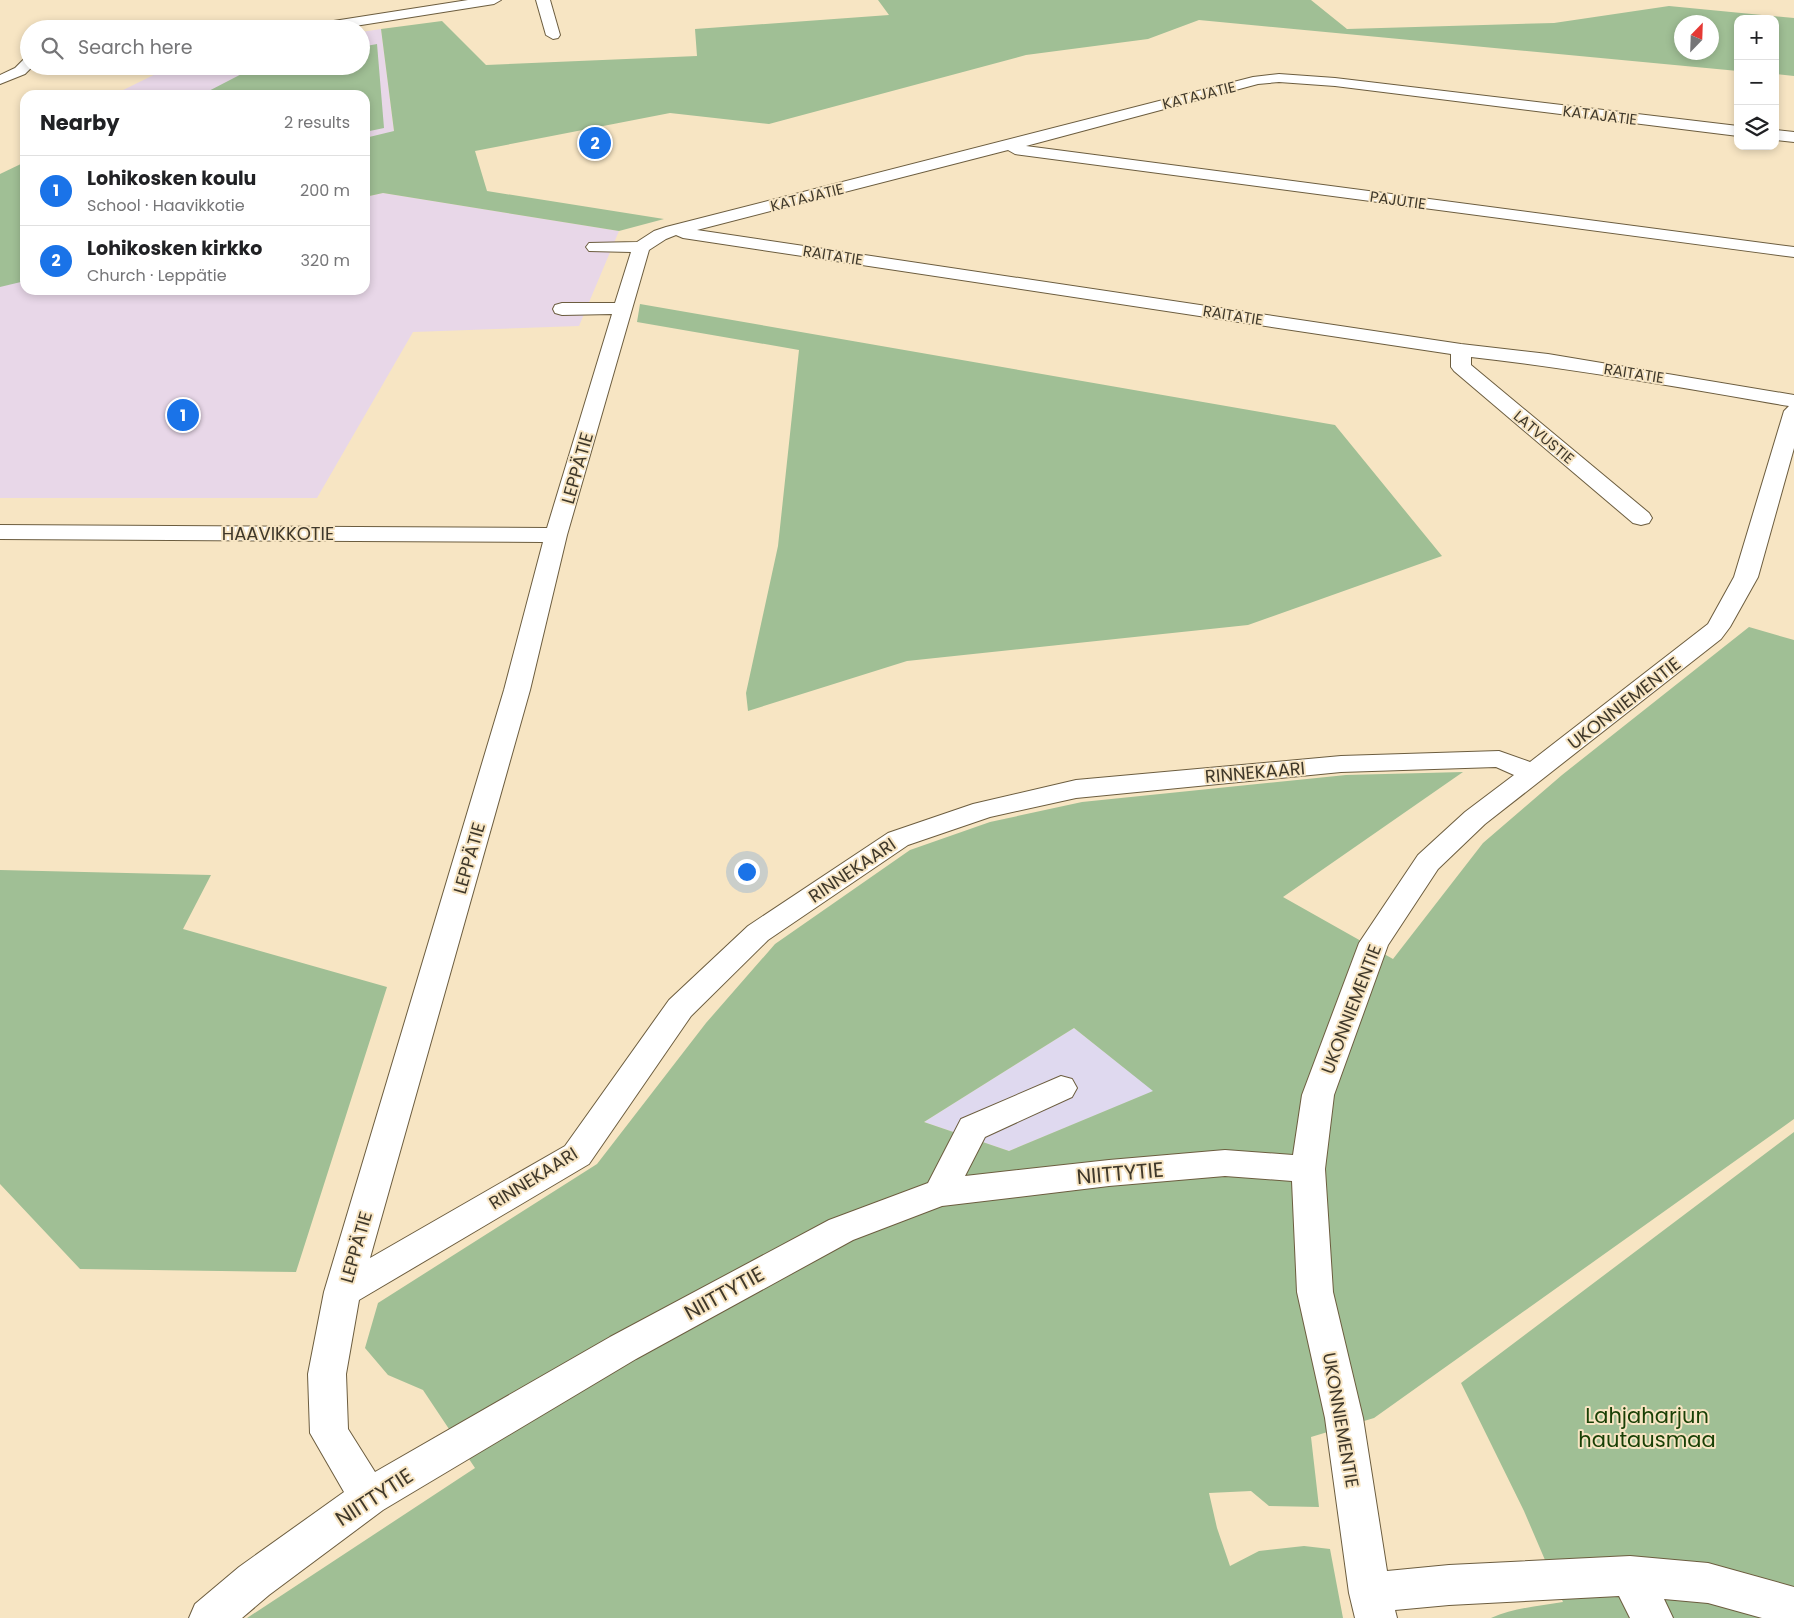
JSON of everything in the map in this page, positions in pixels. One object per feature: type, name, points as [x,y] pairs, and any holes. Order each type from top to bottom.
[{"type":"street","points":[[366,20],[494,0]]},
{"type":"street","points":[[543,0],[553,35]]},
{"type":"street","points":[[9,58],[20,58]]},
{"type":"street","points":[[0,80],[20,71]]},
{"type":"street","name":"KATAJATIE","points":[[672,231],[1002,148],[1258,80],[1279,78],[1335,82],[1734,131]]},
{"type":"street","points":[[1779,135],[1794,137]]},
{"type":"street","name":"PAJUTIE","points":[[1002,148],[1794,252]]},
{"type":"street","points":[[595,247],[641,247],[660,235],[672,231]]},
{"type":"street","name":"RAITATIE","points":[[672,231],[1462,350],[1630,372],[1794,401]]},
{"type":"street","name":"LEPPÄTIE","points":[[369,1497],[329,1433],[327,1374],[342,1292],[517,690],[556,535],[641,247]]},
{"type":"street","points":[[562,309],[623,308]]},
{"type":"street","name":"LATVUSTIE","points":[[1462,350],[1460,367],[1641,518]]},
{"type":"street","name":"UKONNIEMENTIE","points":[[1373,1606],[1344,1418],[1315,1292],[1308,1169],[1318,1095],[1374,943],[1428,862],[1475,818],[1712,634],[1718,627],[1746,577],[1794,411]]},
{"type":"street","name":"HAAVIKKOTIE","points":[[0,532],[556,535]]},
{"type":"street","name":"RINNEKAARI","points":[[342,1292],[577,1155],[680,1008],[758,934],[898,839],[983,810],[1076,789],[1351,763],[1499,759],[1534,772]]},
{"type":"street","points":[[940,1193],[973,1128],[1062,1088]]},
{"type":"street","name":"NIITTYTIE","points":[[210,1618],[254,1581],[369,1497],[623,1348],[841,1230],[940,1193],[1109,1172],[1225,1163],[1308,1169]]},
{"type":"street","points":[[1373,1606],[1449,1585],[1630,1576],[1708,1583],[1794,1607]]},
{"type":"street","points":[[1630,1576],[1652,1618]]},
{"type":"shaded area","points":[[381,29],[394,132],[370,137],[370,90],[123,90],[154,75],[370,75],[370,31]]},
{"type":"shaded area","points":[[383,193],[619,231],[579,326],[413,332],[317,498],[0,498],[0,285],[20,280],[20,295],[370,295],[370,196]]},
{"type":"shaded area","points":[[1074,1028],[1154,1091],[1009,1151],[924,1122]]},
{"type":"green space","points":[[878,0],[1311,0],[1347,29],[1554,23],[1669,6],[1763,15],[1734,15],[1734,71],[1199,20],[1148,39],[1026,55],[769,124],[670,113],[475,151],[487,191],[664,219],[619,231],[383,193],[370,196],[370,137],[394,131],[381,29],[442,21],[486,65],[697,56],[695,29],[889,15]]},
{"type":"green space","points":[[1779,17],[1794,18],[1794,76],[1779,74]]},
{"type":"green space","points":[[377,44],[384,128],[370,131],[370,90],[211,90],[240,75],[370,75],[370,45]]},
{"type":"green space","points":[[20,164],[20,282],[0,287],[0,174]]},
{"type":"green space","points":[[640,304],[1335,425],[1442,556],[1248,625],[907,661],[748,711],[746,693],[778,546],[799,350],[637,322]]},
{"type":"green space","points":[[1749,627],[1794,640],[1794,1119],[1374,1418],[1311,1437],[1319,1507],[1269,1506],[1251,1491],[1209,1493],[1217,1528],[1230,1566],[1259,1551],[1304,1546],[1330,1549],[1343,1618],[247,1618],[475,1468],[423,1390],[388,1375],[365,1348],[378,1303],[597,1164],[706,1023],[775,944],[910,850],[990,822],[1082,802],[1346,775],[1463,772],[1283,897],[1393,959],[1483,843],[1562,775]],"holes":[[[1074,1028],[1153,1091],[1009,1151],[924,1122]]]},
{"type":"green space","points":[[0,870],[211,875],[183,929],[387,987],[296,1272],[80,1269],[0,1184]]},
{"type":"green space","name":"Lahjaharjun hautausmaa","points":[[1794,1132],[1794,1618],[1491,1618],[1518,1610],[1563,1602],[1524,1511],[1461,1383]]},
{"type":"place","name":"Lohikosken kirkko","points":[[595,143]]},
{"type":"place","name":"Lohikosken koulu","points":[[183,415]]}]
